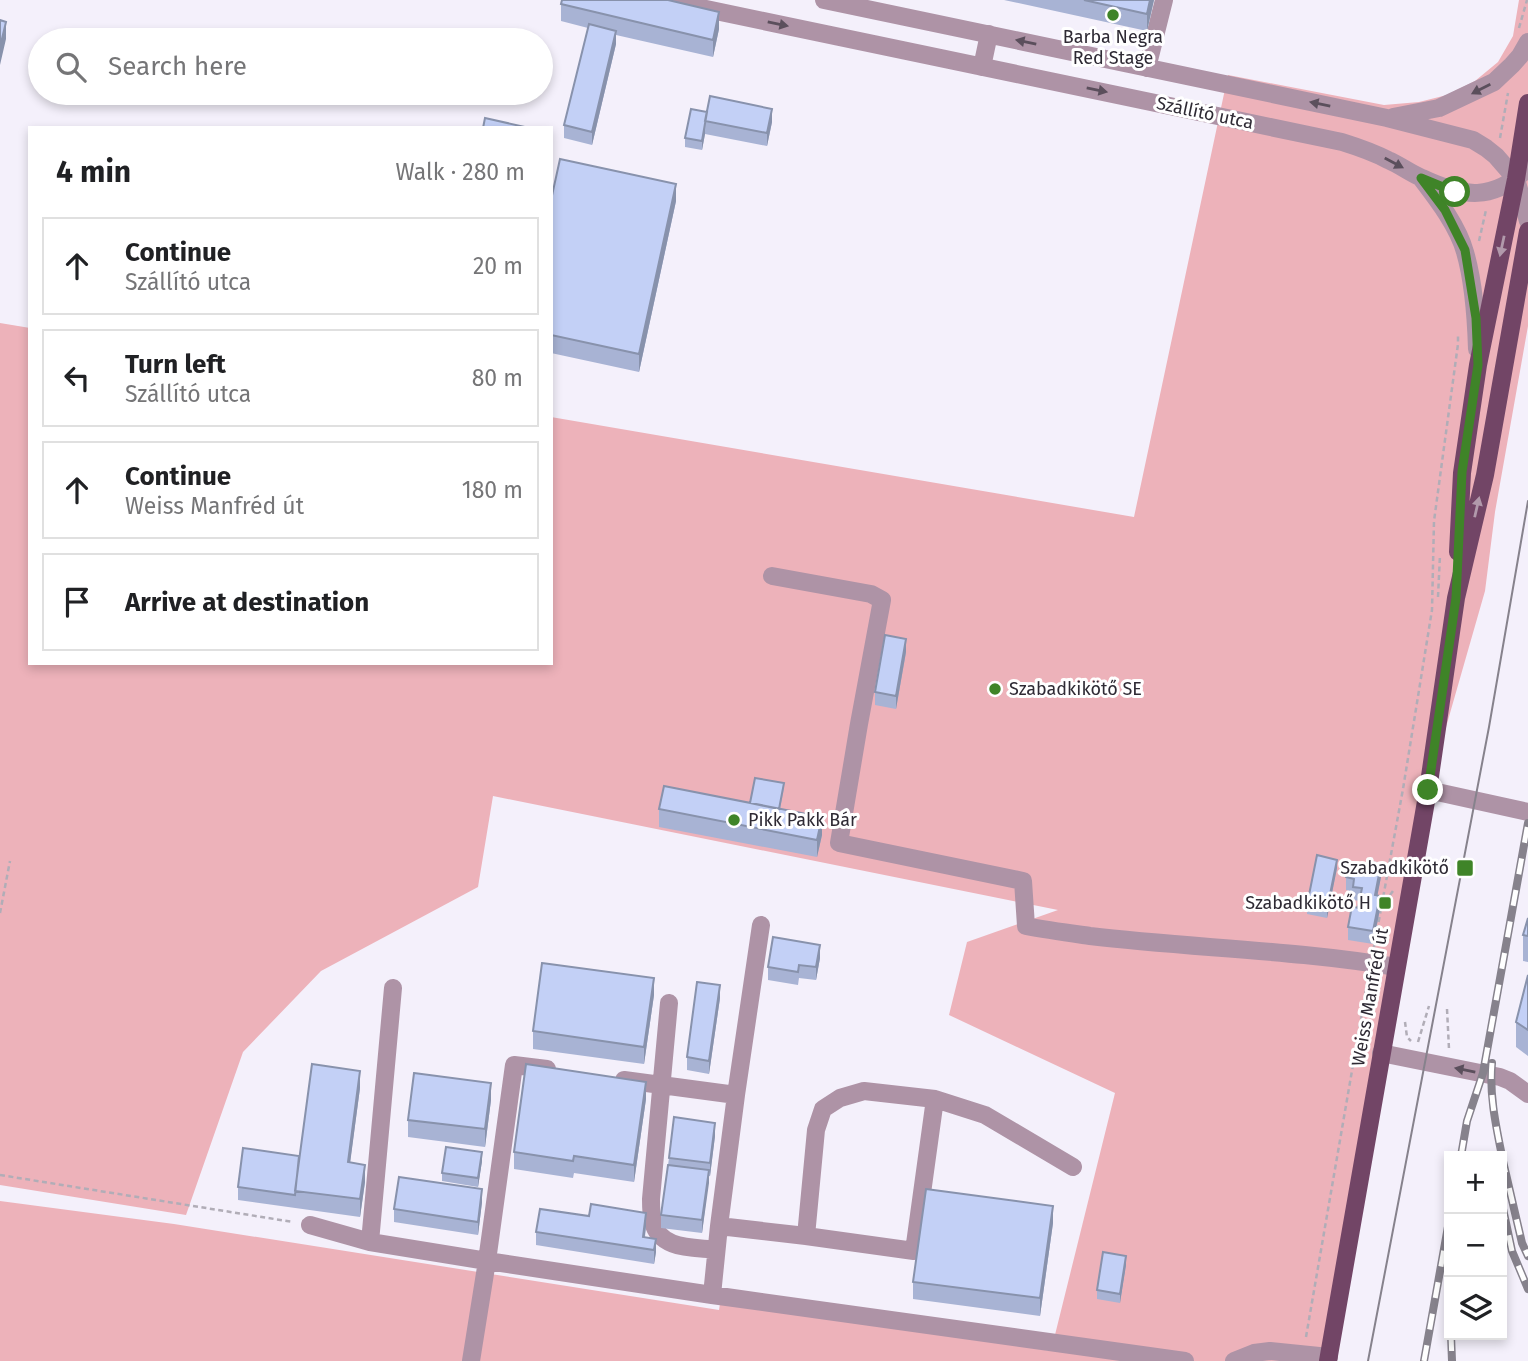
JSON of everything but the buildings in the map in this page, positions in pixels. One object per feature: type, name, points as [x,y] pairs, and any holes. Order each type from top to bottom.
[{"type":"main road","name":"Weiss Manfréd út","points":[[1456,598],[1462,472],[1478,365],[1522,174],[1528,103]]},
{"type":"main road","name":"Weiss Manfréd út","points":[[1329,1359],[1428,790],[1456,598],[1485,475],[1528,231]]},
{"type":"street","name":"Szállító utca","points":[[663,0],[741,8],[982,67],[1342,142],[1390,160],[1421,178],[1455,192],[1490,192],[1522,174],[1473,140],[1387,118],[851,3],[824,0]]},
{"type":"street","points":[[1147,68],[1164,0]]},
{"type":"street","points":[[982,67],[989,34]]},
{"type":"street","name":"Szállító utca","points":[[1387,118],[1439,108],[1494,82],[1520,56],[1528,42]]},
{"type":"street","points":[[1210,113],[1217,83]]},
{"type":"street","points":[[1522,174],[1528,221]]},
{"type":"street","name":"Szállító utca","points":[[1421,178],[1445,210],[1465,250],[1476,318],[1478,365]]},
{"type":"street","points":[[772,576],[871,594],[882,600],[839,843],[1023,881],[1026,926],[1090,936],[1396,967]]},
{"type":"street","points":[[1428,790],[1528,812]]},
{"type":"street","points":[[712,1295],[736,1095],[761,925]]},
{"type":"street","points":[[370,1242],[393,988]]},
{"type":"street","points":[[669,1003],[651,1199],[652,1220],[662,1240],[674,1245],[716,1250]]},
{"type":"street","points":[[1381,1053],[1500,1077],[1528,1094]]},
{"type":"street","points":[[471,1361],[513,1065],[567,1072]]},
{"type":"street","points":[[607,1077],[736,1095]]},
{"type":"street","points":[[806,1236],[816,1130],[823,1110],[840,1098],[864,1091],[935,1098],[985,1115],[1073,1167]]},
{"type":"street","points":[[719,1226],[914,1251],[935,1098]]},
{"type":"street","points":[[310,1225],[370,1242],[487,1261],[1185,1361]]},
{"type":"street","points":[[1234,1361],[1254,1353],[1270,1351],[1329,1359]]},
{"type":"path","points":[[1303,1354],[1432,610],[1434,521],[1458,333]]},
{"type":"path","points":[[1438,603],[1440,551]]},
{"type":"path","points":[[0,912],[10,861]]},
{"type":"path","points":[[1382,905],[1394,889]]},
{"type":"path","points":[[1361,1013],[1406,1023],[1407,1037],[1417,1045],[1429,1006]]},
{"type":"path","points":[[1447,1009],[1449,1052]]},
{"type":"path","points":[[0,1175],[310,1225]]},
{"type":"shaded area","points":[[1519,0],[1528,0],[1528,326],[1495,512],[1485,591],[1428,790],[1328,1361],[0,1361],[0,1201],[174,1224],[719,1310],[721,1297],[1051,1351],[1115,1093],[949,1015],[967,942],[1058,910],[493,796],[478,887],[321,971],[243,1052],[186,1215],[0,1185],[0,323],[28,328],[28,665],[553,665],[553,417],[1134,517],[1228,75],[1384,105],[1419,102],[1447,95],[1475,81],[1498,62],[1513,36]]},
{"type":"tram line","points":[[1368,1361],[1489,727],[1528,501]]},
{"type":"railway","points":[[1462,1151],[1467,1121],[1483,1073],[1528,823]]},
{"type":"railway","points":[[1492,1063],[1492,1098],[1501,1151]]},
{"type":"railway","points":[[1507,1178],[1522,1243],[1528,1256]]},
{"type":"railway","points":[[1504,1214],[1512,1251],[1528,1289]]},
{"type":"railway","points":[[1424,1361],[1444,1249]]},
{"type":"railway","points":[[1451,1340],[1452,1361]]},
{"type":"place","name":"Barba Negra Red Stage","points":[[1113,15]]},
{"type":"place","name":"Szabadkikötő SE","points":[[995,689]]},
{"type":"place","name":"Pikk Pakk Bár","points":[[734,820]]},
{"type":"place","name":"Szabadkikötő","points":[[1465,868]]},
{"type":"place","name":"Szabadkikötő H","points":[[1385,903]]},
{"type":"route","points":[[1428,790],[1456,598],[1462,472],[1478,365],[1476,318],[1465,250],[1445,210],[1421,178],[1455,192]]}]
